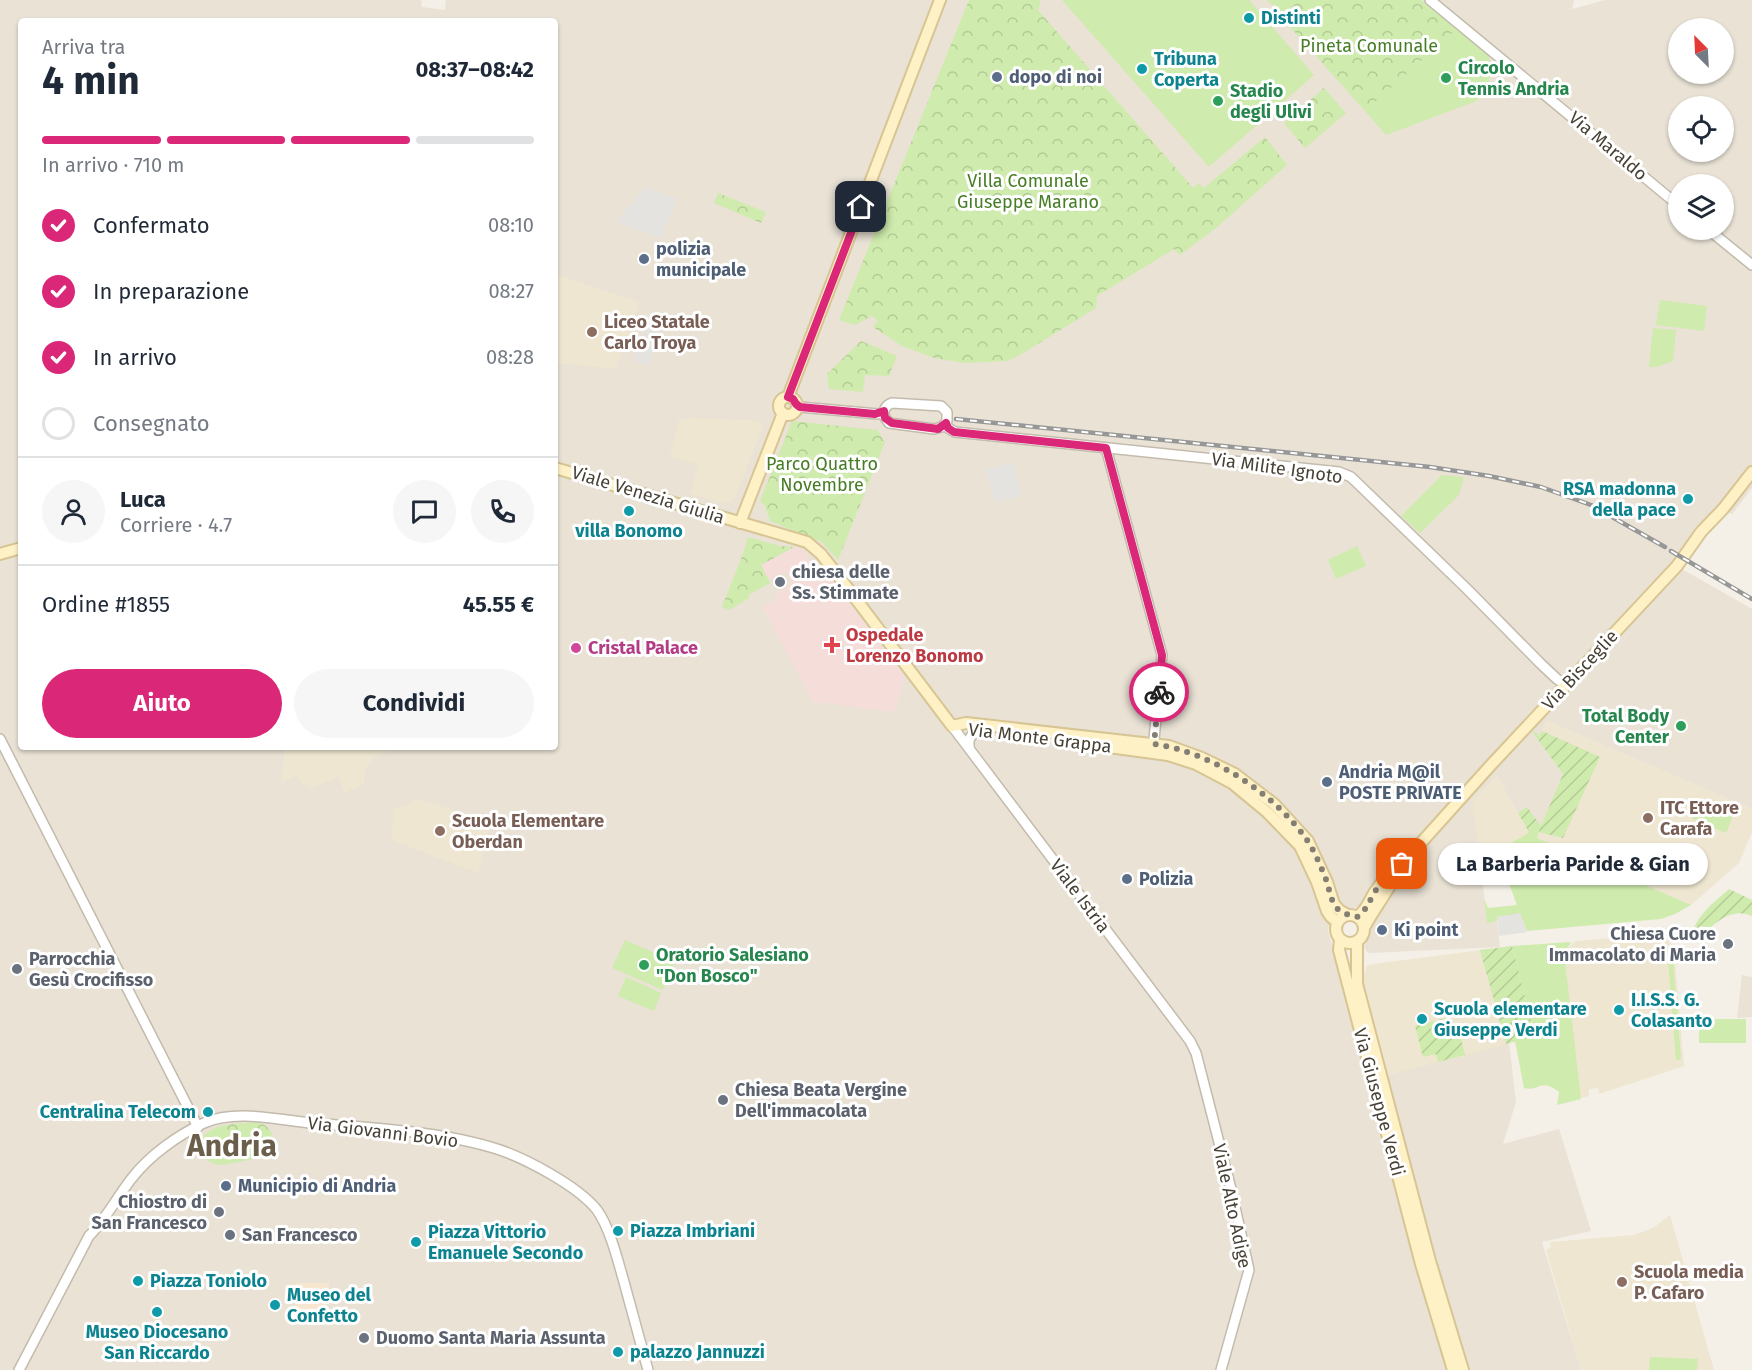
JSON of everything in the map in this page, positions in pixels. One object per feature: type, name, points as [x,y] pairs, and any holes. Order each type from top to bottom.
[{"type":"main road","points":[[795,404],[783,398],[779,403],[779,408],[783,413],[792,414],[940,0]]},
{"type":"main road","points":[[740,523],[783,413]]},
{"type":"main road","name":"Viale Venezia Giulia","points":[[558,469],[740,523]]},
{"type":"main road","name":"Via Bisceglie","points":[[1353,916],[1363,913],[1389,874],[1402,864],[1677,566],[1701,532],[1723,509],[1752,472]]},
{"type":"main road","name":"Viale Istria","points":[[740,523],[803,541],[819,551],[952,726]]},
{"type":"main road","points":[[0,554],[18,549]]},
{"type":"main road","name":"Via Monte Grappa","points":[[952,726],[966,723],[1153,748]]},
{"type":"main road","name":"Via Monte Grappa","points":[[952,726],[981,732],[1153,748],[1169,746],[1235,774],[1274,804],[1287,825]]},
{"type":"main road","points":[[1287,825],[1308,841],[1327,882],[1334,904],[1339,910],[1361,920],[1364,928]]},
{"type":"main road","name":"Via Giuseppe Verdi","points":[[1287,825],[1317,882],[1327,911],[1337,922],[1335,931],[1340,940],[1339,950],[1426,1262]]},
{"type":"main road","name":"Via Bisceglie","points":[[1364,928],[1402,864]]},
{"type":"main road","points":[[1337,922],[1353,916]]},
{"type":"main road","name":"Via Giuseppe Verdi","points":[[1364,928],[1357,942],[1357,984],[1426,1262]]},
{"type":"main road","points":[[1340,940],[1348,944],[1357,942]]},
{"type":"main road","points":[[1426,1262],[1453,1370]]},
{"type":"main road","points":[[1426,1262],[1463,1370]]},
{"type":"street","name":"Via Maraldo","points":[[1430,0],[1668,197]]},
{"type":"street","points":[[1721,240],[1752,265]]},
{"type":"street","points":[[795,404],[882,414],[889,423],[934,429],[942,427],[948,417],[945,409],[940,405],[892,403],[882,414]]},
{"type":"street","name":"Via Milite Ignoto","points":[[946,423],[948,428],[954,432],[1339,472],[1351,477],[1541,664],[1566,685]]},
{"type":"street","points":[[1106,448],[1162,655],[1153,748]]},
{"type":"street","name":"Viale Istria","points":[[952,726],[1190,1041]]},
{"type":"street","points":[[970,750],[970,738],[974,733],[981,732]]},
{"type":"street","points":[[0,739],[198,1127]]},
{"type":"street","name":"Viale Alto Adige","points":[[1190,1041],[1196,1053],[1249,1270],[1221,1370]]},
{"type":"street","name":"Via Giovanni Bovio","points":[[19,1370],[89,1236],[100,1225],[142,1167],[154,1155],[205,1123],[223,1118],[251,1116],[440,1137],[497,1149],[541,1169],[572,1187],[597,1210],[612,1242],[648,1370]]},
{"type":"shaded area","points":[[0,0],[421,0],[422,7],[445,10],[446,0],[1574,0],[1572,9],[1605,0],[1752,0],[1752,488],[1732,514],[1717,509],[1687,542],[1673,564],[1752,609],[1752,809],[1547,721],[1538,739],[1563,774],[1541,826],[1530,834],[1497,776],[1479,850],[1487,922],[1497,921],[1500,947],[1370,953],[1364,947],[1379,910],[1362,906],[1323,913],[1329,924],[1328,931],[1346,993],[1364,988],[1387,1075],[1509,1043],[1516,1102],[1503,1144],[1559,1129],[1591,1231],[1542,1242],[1581,1370],[0,1370]]},
{"type":"shaded area","points":[[646,187],[677,199],[661,238],[616,222]]},
{"type":"shaded area","name":"Liceo Statale Carlo Troya","points":[[558,275],[640,302],[616,369],[558,363]]},
{"type":"shaded area","points":[[651,311],[665,316],[649,365],[634,361]]},
{"type":"shaded area","points":[[687,418],[752,420],[764,424],[734,500],[726,504],[690,494],[698,465],[670,457],[679,420]]},
{"type":"shaded area","points":[[1013,462],[1022,496],[995,502],[986,470]]},
{"type":"shaded area","name":"Ospedale Lorenzo Bonomo","points":[[794,547],[809,553],[806,556],[823,573],[826,572],[903,674],[903,683],[895,712],[813,702],[762,606],[778,598],[776,593],[792,584],[786,572],[769,580],[761,565]]},
{"type":"shaded area","name":"ITC Ettore Carafa","points":[[1547,721],[1752,809],[1752,832],[1739,863],[1691,905],[1536,838],[1563,774],[1538,739]]},
{"type":"shaded area","points":[[285,750],[386,750],[374,757],[367,766],[364,784],[345,793],[338,777],[310,789],[308,785],[303,787],[297,775],[281,783]]},
{"type":"shaded area","points":[[1497,775],[1530,834],[1480,860],[1472,801]]},
{"type":"shaded area","name":"Scuola Elementare Oberdan","points":[[415,798],[491,822],[478,873],[391,840],[394,809],[408,805]]},
{"type":"shaded area","points":[[1520,913],[1527,932],[1499,936],[1497,917]]},
{"type":"shaded area","points":[[1660,934],[1668,938],[1674,949],[1684,1066],[1599,1094],[1598,1088],[1589,1089],[1589,1096],[1582,1098],[1579,1094],[1564,952],[1576,941]]},
{"type":"shaded area","points":[[1512,946],[1535,1036],[1387,1075],[1362,979],[1367,966]]},
{"type":"shaded area","points":[[1742,975],[1752,977],[1752,1017],[1737,1018]]},
{"type":"shaded area","name":"Scuola media P. Cafaro","points":[[1670,1215],[1714,1370],[1581,1370],[1546,1250],[1551,1247],[1550,1242],[1634,1235],[1653,1228]]},
{"type":"shaded area","points":[[295,1283],[329,1283],[326,1322],[298,1323],[295,1320]]},
{"type":"green space","name":"Villa Comunale Giuseppe Marano","points":[[969,0],[1041,0],[1038,10],[1193,188],[1199,183],[1204,188],[1265,137],[1287,165],[1216,228],[1180,255],[1174,249],[1097,296],[1096,308],[1020,355],[1007,361],[965,363],[934,358],[902,346],[873,327],[878,321],[872,316],[855,325],[839,320]]},
{"type":"green space","name":"Stadio degli Ulivi","points":[[1062,0],[1249,0],[1314,75],[1209,167]]},
{"type":"green space","name":"Pineta Comunale","points":[[1267,0],[1421,0],[1458,28],[1365,111],[1275,10],[1277,7]]},
{"type":"green space","name":"Circolo Tennis Andria","points":[[1458,28],[1488,55],[1491,65],[1489,82],[1482,96],[1474,102],[1386,135],[1365,111]]},
{"type":"green space","points":[[1324,88],[1346,113],[1305,148],[1284,123]]},
{"type":"green space","points":[[718,193],[766,212],[761,223],[714,203]]},
{"type":"green space","points":[[1660,300],[1707,306],[1704,331],[1656,325]]},
{"type":"green space","points":[[1653,328],[1676,330],[1673,361],[1649,367]]},
{"type":"green space","points":[[861,341],[897,356],[889,376],[865,375],[863,392],[829,389],[827,374]]},
{"type":"green space","name":"Parco Quattro Novembre","points":[[792,421],[877,430],[885,442],[838,560],[822,542],[770,521],[765,506],[760,501]]},
{"type":"green space","points":[[1442,475],[1464,477],[1459,495],[1420,533],[1401,516]]},
{"type":"green space","points":[[748,537],[780,546],[794,547],[761,565],[770,583],[748,595],[749,598],[729,610],[722,607]]},
{"type":"green space","points":[[1357,546],[1366,566],[1336,579],[1328,560]]},
{"type":"green space","points":[[1535,731],[1539,736],[1542,731],[1600,757],[1563,838],[1539,832],[1540,827],[1530,834],[1518,813],[1527,807],[1541,826],[1563,774],[1533,733]]},
{"type":"green space","points":[[1700,801],[1734,814],[1726,833],[1693,819]]},
{"type":"green space","points":[[1541,826],[1537,838],[1691,905],[1661,919],[1527,931],[1520,914],[1497,917],[1497,921],[1487,923],[1484,899],[1488,908],[1517,905],[1497,851]]},
{"type":"green space","points":[[1729,889],[1752,900],[1752,916],[1740,913],[1724,918],[1710,928],[1700,926],[1698,935],[1690,940],[1700,917]]},
{"type":"green space","name":"Oratorio Salesiano \"Don Bosco\"","points":[[625,940],[675,962],[663,990],[612,968]]},
{"type":"green space","points":[[1570,942],[1564,952],[1581,1099],[1557,1105],[1559,1092],[1553,1088],[1544,1085],[1524,1088],[1515,1041],[1535,1035],[1512,946]]},
{"type":"green space","points":[[1512,946],[1535,1036],[1506,1044],[1480,950]]},
{"type":"green space","points":[[1667,946],[1672,946],[1681,1059],[1676,1060]]},
{"type":"green space","name":"Oratorio Salesiano \"Don Bosco\"","points":[[626,977],[661,993],[654,1011],[618,996]]},
{"type":"green space","points":[[1446,1018],[1450,1033],[1459,1031],[1465,1055],[1438,1062],[1436,1054],[1423,1057],[1415,1026]]},
{"type":"green space","points":[[1699,1019],[1746,1019],[1746,1043],[1699,1043]]},
{"type":"green space","points":[[255,1122],[268,1127],[272,1135],[273,1143],[265,1153],[250,1160],[218,1165],[211,1163],[202,1154],[201,1142],[209,1131],[225,1125]]},
{"type":"green space","points":[[1650,1357],[1698,1359],[1697,1370],[1649,1370]]},
{"type":"railway","points":[[956,419],[1430,467],[1489,476],[1541,487],[1591,505],[1665,547]]},
{"type":"railway","points":[[1671,551],[1752,599]]},
{"type":"way so far","points":[[1159,692],[1154,744],[1187,752],[1223,767],[1253,786],[1274,804],[1308,841],[1327,882],[1334,904],[1339,910],[1357,917],[1363,913],[1381,883],[1402,864]]},
{"type":"place","name":"Distinti","points":[[1249,18]]},
{"type":"place","name":"Tribuna Coperta","points":[[1142,69]]},
{"type":"place","name":"dopo di noi","points":[[997,77]]},
{"type":"place","name":"Circolo Tennis Andria","points":[[1446,78]]},
{"type":"place","name":"Stadio degli Ulivi","points":[[1218,101]]},
{"type":"place","name":"polizia municipale","points":[[644,259]]},
{"type":"place","name":"Liceo Statale Carlo Troya","points":[[592,332]]},
{"type":"place","name":"RSA madonna della pace","points":[[1688,499]]},
{"type":"place","name":"villa Bonomo","points":[[629,511]]},
{"type":"place","name":"chiesa delle Ss. Stimmate","points":[[780,582]]},
{"type":"place","name":"Ospedale Lorenzo Bonomo","points":[[832,645]]},
{"type":"place","name":"Cristal Palace","points":[[576,648]]},
{"type":"place","name":"Total Body Center","points":[[1681,726]]},
{"type":"place","name":"Andria M@il POSTE PRIVATE","points":[[1327,782]]},
{"type":"place","name":"ITC Ettore Carafa","points":[[1648,818]]},
{"type":"place","name":"Scuola Elementare Oberdan","points":[[440,831]]},
{"type":"place","name":"La Barberia Paride & Gian","points":[[1402,864]]},
{"type":"place","name":"Polizia","points":[[1127,879]]},
{"type":"place","name":"Ki point","points":[[1382,930]]},
{"type":"place","name":"Chiesa Cuore Immacolato di Maria","points":[[1728,944]]},
{"type":"place","name":"Oratorio Salesiano \"Don Bosco\"","points":[[644,965]]},
{"type":"place","name":"Parrocchia Gesù Crocifisso","points":[[17,969]]},
{"type":"place","name":"I.I.S.S. G. Colasanto","points":[[1619,1010]]},
{"type":"place","name":"Scuola elementare Giuseppe Verdi","points":[[1422,1019]]},
{"type":"place","name":"Chiesa Beata Vergine Dell'immacolata","points":[[723,1100]]},
{"type":"place","name":"Centralina Telecom","points":[[208,1112]]},
{"type":"place","name":"Municipio di Andria","points":[[226,1186]]},
{"type":"place","name":"Chiostro di San Francesco","points":[[219,1212]]},
{"type":"place","name":"Piazza Imbriani","points":[[618,1231]]},
{"type":"place","name":"San Francesco","points":[[230,1235]]},
{"type":"place","name":"Piazza Vittorio Emanuele Secondo","points":[[416,1242]]},
{"type":"place","name":"Piazza Toniolo","points":[[138,1281]]},
{"type":"place","name":"Scuola media P. Cafaro","points":[[1622,1282]]},
{"type":"place","name":"Museo del Confetto","points":[[275,1305]]},
{"type":"place","name":"Museo Diocesano San Riccardo","points":[[157,1312]]},
{"type":"place","name":"Duomo Santa Maria Assunta","points":[[364,1338]]},
{"type":"place","name":"palazzo Jannuzzi","points":[[618,1352]]},
{"type":"district","name":"Andria","points":[[232,1146]]},
{"type":"route","points":[[861,207],[788,397],[800,407],[875,414],[884,411],[886,421],[889,423],[938,429],[946,423],[948,428],[954,432],[1106,448],[1162,655],[1159,692]]}]
